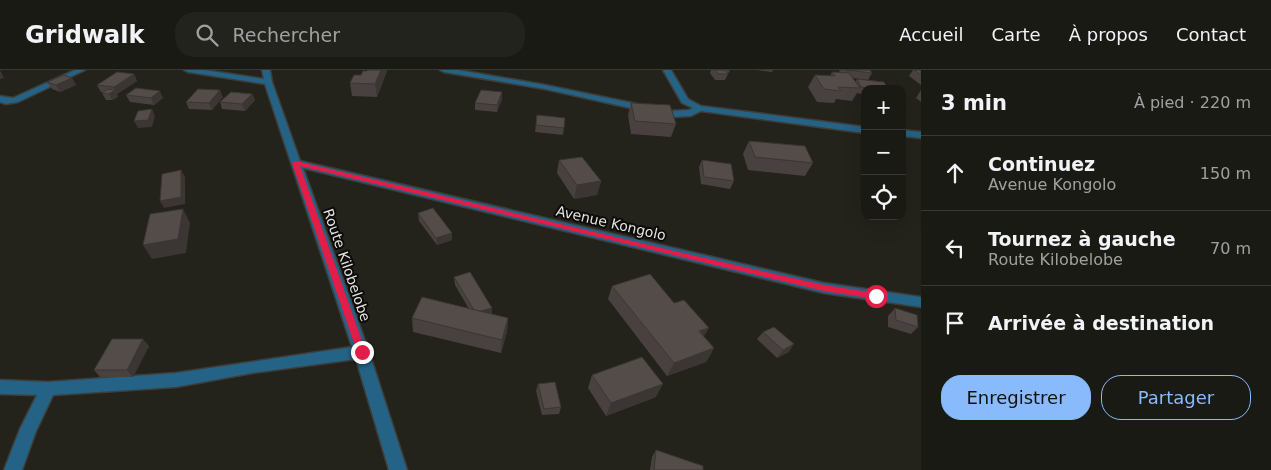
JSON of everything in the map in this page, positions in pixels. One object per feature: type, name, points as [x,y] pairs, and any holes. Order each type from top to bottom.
[{"type":"street","points":[[0,98],[16,100],[81,70]]},
{"type":"street","points":[[188,70],[267,76]]},
{"type":"street","points":[[444,70],[544,87],[670,114],[691,113],[699,108]]},
{"type":"street","points":[[667,70],[681,97],[699,108],[861,129]]},
{"type":"street","name":"Route Kilobelobe","points":[[267,76],[362,352],[398,470]]},
{"type":"street","points":[[906,133],[921,135]]},
{"type":"street","name":"Avenue Kongolo","points":[[296,163],[824,288],[921,302]]},
{"type":"street","points":[[0,387],[48,389],[176,380],[252,367],[362,352]]},
{"type":"street","points":[[13,470],[28,429],[48,389]]},
{"type":"building","points":[[381,70],[375,84],[350,83],[354,75],[361,75],[363,71]]},
{"type":"building","points":[[715,70],[725,70],[728,74],[718,74]]},
{"type":"building","points":[[846,70],[870,70],[872,73]]},
{"type":"building","points":[[914,70],[921,70],[921,75]]},
{"type":"building","points":[[117,72],[134,74],[114,87],[97,85]]},
{"type":"building","points":[[832,72],[849,73],[860,88],[838,87],[841,91],[824,89],[815,75],[835,76]]},
{"type":"building","points":[[64,75],[72,78],[56,85],[47,82]]},
{"type":"building","points":[[857,79],[884,82],[886,85],[861,85],[861,87]]},
{"type":"building","points":[[136,88],[160,91],[151,98],[126,95]]},
{"type":"building","points":[[108,89],[115,90],[109,94],[102,93]]},
{"type":"building","points":[[198,89],[220,90],[209,103],[186,102]]},
{"type":"building","points":[[481,90],[502,92],[497,105],[475,103]]},
{"type":"building","points":[[231,92],[252,94],[242,104],[220,102]]},
{"type":"building","points":[[631,103],[670,105],[676,124],[635,121]]},
{"type":"building","points":[[152,109],[148,120],[134,121],[138,111]]},
{"type":"building","points":[[537,115],[565,118],[564,128],[536,125]]},
{"type":"building","points":[[749,141],[805,146],[813,163],[755,157]]},
{"type":"building","points":[[582,157],[601,181],[577,185],[559,160]]},
{"type":"building","points":[[702,160],[731,164],[734,181],[704,177]]},
{"type":"building","points":[[181,170],[181,197],[160,201],[162,174]]},
{"type":"building","points":[[433,208],[452,233],[436,238],[418,213]]},
{"type":"building","points":[[183,209],[178,239],[143,245],[150,214]]},
{"type":"building","points":[[470,272],[492,308],[481,311],[474,310],[454,277]]},
{"type":"building","points":[[650,274],[674,303],[684,300],[709,328],[699,331],[714,348],[674,363],[612,286]]},
{"type":"building","points":[[422,297],[508,318],[502,340],[412,318]]},
{"type":"building","points":[[895,308],[917,315],[918,327],[896,320]]},
{"type":"building","points":[[774,327],[794,344],[783,350],[763,332]]},
{"type":"building","points":[[112,339],[143,339],[127,370],[94,370]]},
{"type":"building","points":[[642,357],[663,384],[611,403],[592,375]]},
{"type":"building","points":[[555,382],[561,407],[544,409],[538,384]]},
{"type":"building","points":[[656,450],[703,466],[703,470],[654,470]]},
{"type":"route","points":[[362,352],[296,163],[683,256],[824,288],[876,296]]}]
